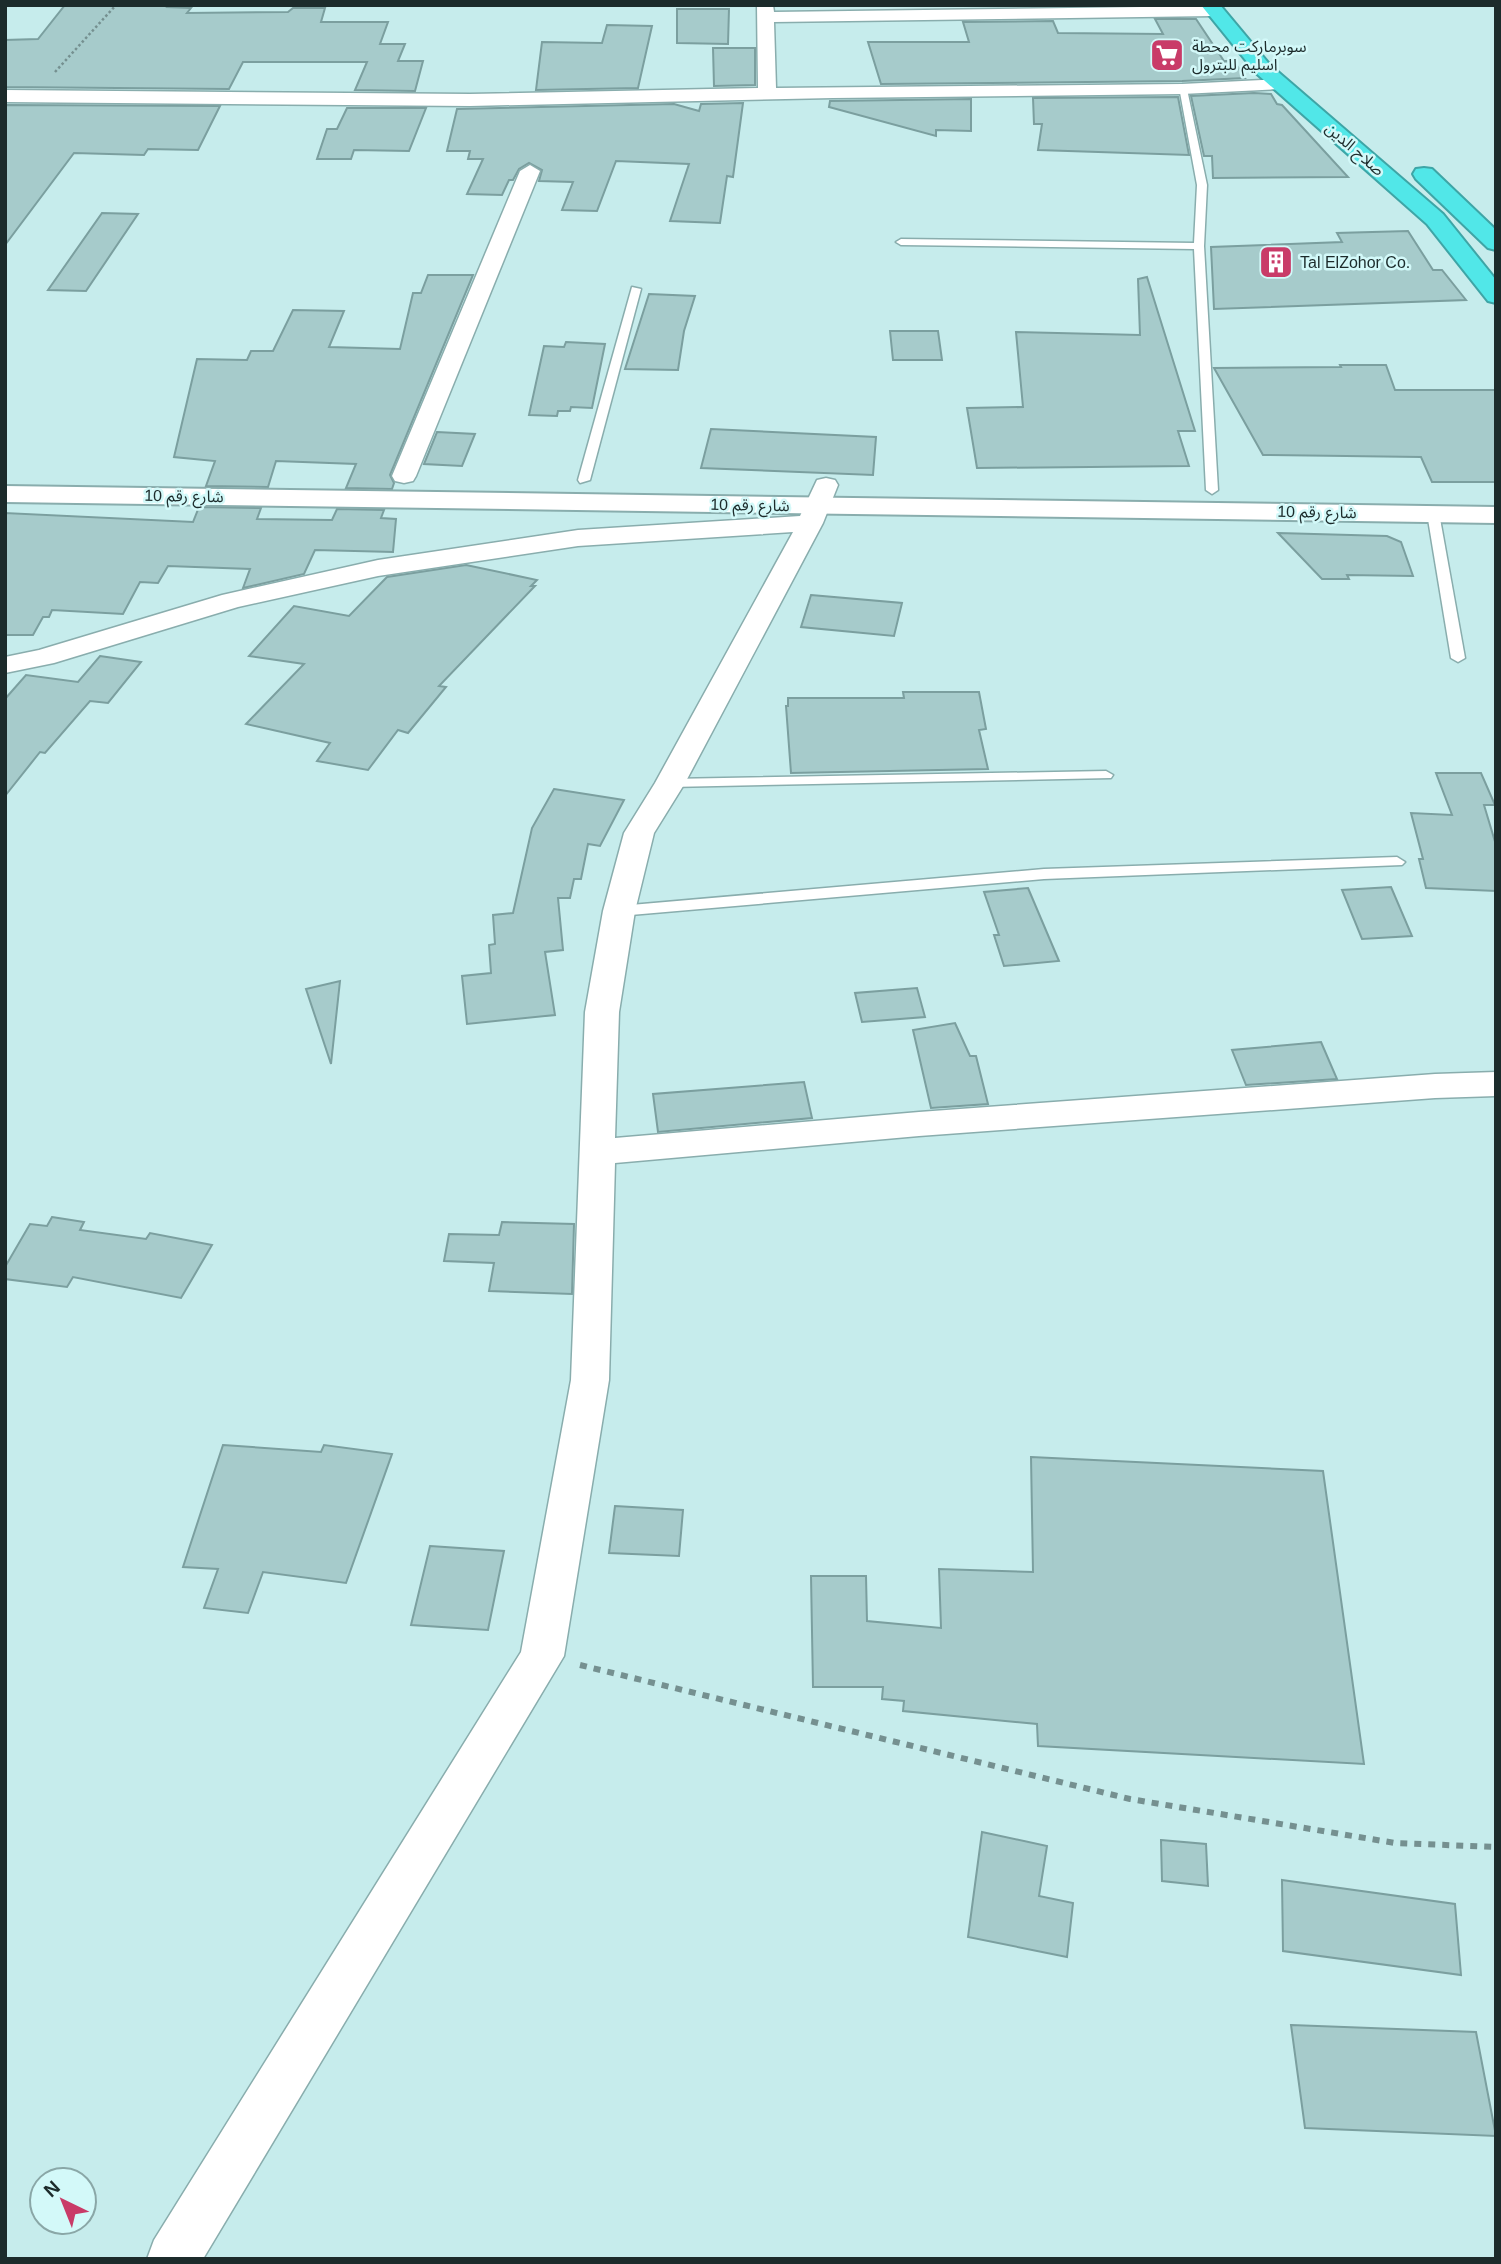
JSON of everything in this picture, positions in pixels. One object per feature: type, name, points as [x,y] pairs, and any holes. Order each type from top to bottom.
[{"type":"highway","name":"صلاح الدين","points":[[1212,8],[1263,69],[1435,219],[1496,296]]},
{"type":"highway","name":"صلاح الدين","points":[[1403,157],[1496,243]]},
{"type":"main road","name":"شارع رقم 10","points":[[5,471],[584,480],[818,505],[1212,490],[1496,493]]},
{"type":"main road","name":"شارع رقم 10","points":[[5,494],[1496,515]]},
{"type":"street","points":[[767,94],[765,11],[1212,8]]},
{"type":"street","points":[[5,96],[483,100],[1182,89],[1280,84]]},
{"type":"street","points":[[404,476],[530,171]]},
{"type":"street","points":[[5,665],[44,657],[231,601],[378,568],[818,505]]},
{"type":"street","points":[[173,2259],[542,1656],[590,1380],[601,1012],[619,911],[639,833],[670,783],[818,505]]},
{"type":"street","points":[[597,1152],[919,1124],[1436,1086],[1496,1084]]},
{"type":"lane","points":[[1182,89],[1202,185],[1199,246],[1212,490]]},
{"type":"lane","points":[[901,242],[1199,246]]},
{"type":"lane","points":[[584,480],[636,289]]},
{"type":"lane","points":[[1433,513],[1458,658]]},
{"type":"lane","points":[[670,783],[1105,775]]},
{"type":"lane","points":[[619,911],[1044,874],[1397,862]]},
{"type":"path","points":[[54,74],[116,5]]},
{"type":"path","points":[[542,1656],[1130,1799],[1395,1843],[1496,1847]]},
{"type":"building","points":[[65,5],[168,5],[167,7],[191,8],[187,13],[288,12],[293,8],[325,8],[321,22],[388,22],[380,44],[405,44],[398,61],[423,61],[415,91],[355,90],[367,62],[243,62],[229,89],[5,87],[5,40],[38,39]]},
{"type":"building","points":[[677,9],[729,9],[728,44],[677,43]]},
{"type":"building","points":[[1155,19],[1196,19],[1224,61],[1234,61],[1245,78],[881,84],[868,42],[969,42],[963,22],[1053,21],[1058,33],[1163,34]]},
{"type":"building","points":[[607,25],[652,26],[638,88],[536,90],[542,42],[602,43]]},
{"type":"building","points":[[713,48],[755,48],[755,85],[714,86]]},
{"type":"building","points":[[1271,94],[1277,104],[1282,105],[1348,177],[1213,178],[1212,156],[1204,156],[1191,96]]},
{"type":"building","points":[[1178,97],[1189,155],[1038,150],[1042,124],[1034,124],[1033,98]]},
{"type":"building","points":[[971,99],[971,131],[936,130],[936,136],[829,107],[830,101]]},
{"type":"building","points":[[743,103],[733,177],[727,176],[720,223],[670,221],[689,164],[616,161],[597,211],[562,210],[573,182],[539,181],[542,170],[529,163],[519,169],[513,180],[509,180],[502,195],[467,194],[483,159],[468,159],[470,151],[447,151],[457,109],[674,104],[699,111],[701,104]]},
{"type":"building","points":[[5,105],[220,106],[198,150],[148,149],[144,155],[74,153],[5,245]]},
{"type":"building","points":[[347,108],[426,108],[409,151],[354,150],[351,159],[317,159],[327,129],[337,129]]},
{"type":"building","points":[[102,213],[138,214],[86,291],[48,290]]},
{"type":"building","name":"Tal ElZohor Co.","points":[[1408,231],[1433,270],[1442,270],[1466,300],[1214,309],[1211,247],[1342,242],[1337,233]]},
{"type":"building","points":[[428,275],[473,275],[390,475],[394,483],[392,489],[346,488],[356,464],[276,461],[268,487],[206,486],[215,461],[174,457],[197,359],[247,360],[251,351],[273,351],[293,310],[344,311],[329,347],[400,349],[413,293],[421,293]]},
{"type":"building","points":[[1147,277],[1195,431],[1178,431],[1189,466],[977,468],[967,408],[1023,407],[1016,332],[1140,335],[1138,279]]},
{"type":"building","points":[[649,294],[695,296],[684,331],[678,370],[625,369]]},
{"type":"building","points":[[890,331],[938,331],[942,360],[893,360]]},
{"type":"building","points":[[566,342],[605,344],[592,408],[571,407],[570,411],[558,411],[557,416],[529,415],[544,346],[564,347]]},
{"type":"building","points":[[1340,365],[1386,365],[1395,390],[1496,390],[1496,482],[1432,482],[1421,457],[1263,455],[1214,368],[1341,367]]},
{"type":"building","points":[[711,429],[876,437],[873,475],[701,468]]},
{"type":"building","points":[[437,432],[475,434],[462,466],[424,464]]},
{"type":"building","points":[[199,507],[261,508],[257,519],[332,520],[337,509],[384,510],[381,518],[396,519],[393,552],[315,550],[304,574],[243,588],[250,569],[168,566],[158,583],[140,582],[123,614],[52,610],[49,617],[43,617],[33,635],[5,635],[5,513],[193,522]]},
{"type":"building","points":[[1278,533],[1387,536],[1401,542],[1413,576],[1347,575],[1349,579],[1322,579]]},
{"type":"building","points":[[466,565],[537,580],[531,586],[535,586],[439,686],[446,687],[408,733],[398,730],[368,770],[317,761],[330,743],[246,724],[304,664],[249,656],[294,606],[349,616],[387,577]]},
{"type":"building","points":[[811,595],[902,603],[894,636],[801,627]]},
{"type":"building","points":[[100,656],[141,662],[108,703],[90,701],[45,753],[40,752],[5,796],[5,699],[26,675],[78,682]]},
{"type":"building","points":[[903,692],[979,692],[986,729],[979,730],[988,769],[791,773],[786,706],[788,698],[904,698]]},
{"type":"building","points":[[1436,773],[1481,773],[1495,805],[1484,805],[1496,845],[1496,891],[1426,888],[1419,859],[1423,859],[1411,813],[1452,815]]},
{"type":"building","points":[[554,789],[624,800],[600,846],[588,844],[581,879],[574,879],[570,898],[558,898],[563,950],[545,952],[555,1015],[467,1024],[462,976],[491,973],[489,945],[495,944],[493,915],[513,913],[532,828]]},
{"type":"building","points":[[1391,887],[1412,936],[1362,939],[1342,890]]},
{"type":"building","points":[[1028,888],[1059,961],[1004,966],[994,935],[999,935],[984,892]]},
{"type":"building","points":[[340,981],[331,1064],[306,989]]},
{"type":"building","points":[[917,988],[925,1017],[862,1022],[855,993]]},
{"type":"building","points":[[955,1023],[970,1056],[976,1056],[988,1104],[931,1108],[913,1030]]},
{"type":"building","points":[[1321,1042],[1337,1079],[1246,1085],[1232,1050]]},
{"type":"building","points":[[804,1082],[812,1118],[658,1132],[653,1094]]},
{"type":"building","points":[[52,1217],[84,1222],[80,1230],[146,1239],[150,1233],[212,1245],[181,1298],[73,1277],[67,1287],[5,1279],[5,1267],[30,1224],[47,1226]]},
{"type":"building","points":[[502,1222],[574,1224],[572,1294],[489,1291],[494,1263],[444,1261],[449,1234],[499,1235]]},
{"type":"building","points":[[223,1445],[321,1452],[324,1445],[392,1454],[346,1583],[263,1572],[248,1613],[204,1608],[218,1569],[183,1567]]},
{"type":"building","points":[[1031,1457],[1323,1471],[1364,1764],[1038,1746],[1037,1724],[903,1711],[904,1701],[882,1699],[883,1687],[813,1687],[811,1576],[866,1576],[867,1621],[941,1628],[939,1569],[1033,1572]]},
{"type":"building","points":[[615,1506],[683,1510],[679,1556],[609,1553]]},
{"type":"building","points":[[430,1546],[504,1551],[488,1630],[411,1625]]},
{"type":"building","points":[[982,1832],[1047,1846],[1039,1896],[1073,1903],[1067,1957],[968,1937]]},
{"type":"building","points":[[1161,1840],[1206,1844],[1208,1886],[1162,1881]]},
{"type":"building","points":[[1282,1880],[1455,1904],[1461,1975],[1283,1951]]},
{"type":"building","points":[[1291,2025],[1476,2032],[1496,2136],[1305,2128]]},
{"type":"place","name":"سوبرماركت محطة اسليم للبترول","points":[[1167,55]]},
{"type":"place","name":"Tal ElZohor Co.","points":[[1276,262]]}]
